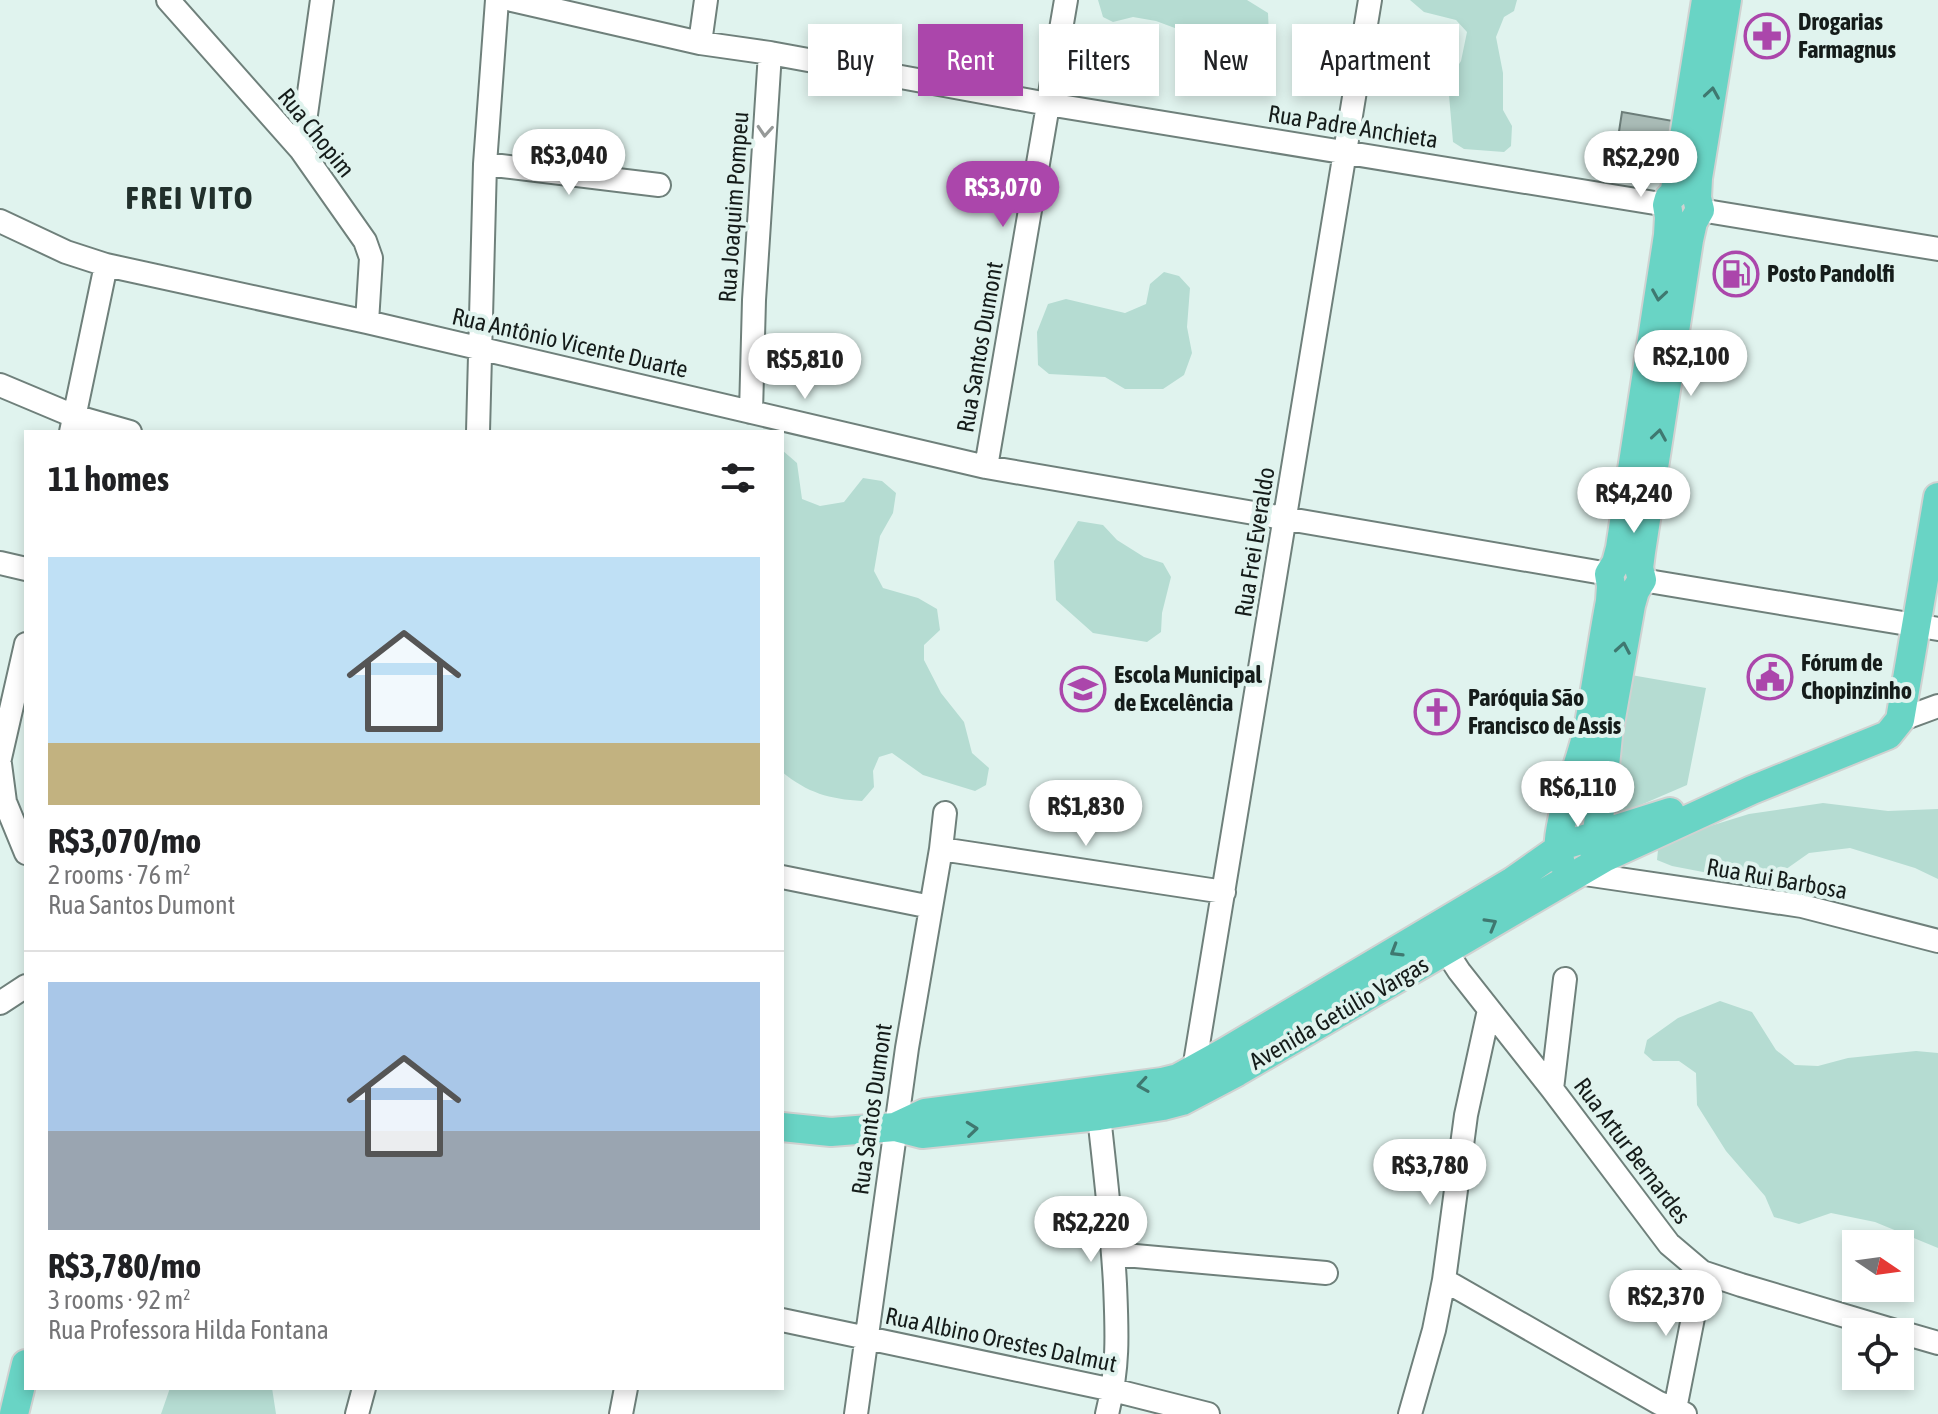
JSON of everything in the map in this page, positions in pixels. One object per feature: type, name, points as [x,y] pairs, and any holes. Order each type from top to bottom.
[{"type":"main road","points":[[1625,577],[1557,850],[1561,863],[1571,871],[1593,871],[1625,577],[1683,208],[1706,0]]},
{"type":"main road","points":[[1683,208],[1701,163],[1727,0]]},
{"type":"main road","points":[[1900,720],[1927,627],[1938,497]]},
{"type":"main road","name":"Avenida Getúlio Vargas","points":[[784,1127],[831,1132],[895,1127],[922,1134],[1099,1116],[1173,1103],[1197,1081],[1439,940],[1593,871],[1752,790],[1888,735],[1900,720]]},
{"type":"main road","points":[[1570,790],[1573,798],[1585,804],[1602,797]]},
{"type":"main road","name":"Avenida Getúlio Vargas","points":[[1439,940],[1557,850],[1595,834],[1752,790]]},
{"type":"main road","name":"Avenida Getúlio Vargas","points":[[895,1127],[925,1113],[1178,1078],[1197,1081]]},
{"type":"main road","points":[[14,1414],[24,1372]]},
{"type":"street","name":"Rua Chopim","points":[[168,0],[301,150],[365,241],[371,258],[367,322]]},
{"type":"street","points":[[301,150],[322,0]]},
{"type":"street","points":[[478,430],[485,164],[497,0]]},
{"type":"street","name":"Rua Padre Anchieta","points":[[512,0],[700,43],[1048,104],[1938,249]]},
{"type":"street","points":[[700,43],[706,0]]},
{"type":"street","name":"Rua Santos Dumont","points":[[986,467],[1066,0]]},
{"type":"street","name":"Rua Frei Everaldo","points":[[1197,1081],[1224,892],[1370,0]]},
{"type":"street","name":"Rua Joaquim Pompeu","points":[[751,412],[754,300],[770,53]]},
{"type":"street","points":[[485,164],[659,185]]},
{"type":"street","name":"Rua Antônio Vicente Duarte","points":[[0,221],[66,252],[106,265],[367,322],[986,467],[1927,627]]},
{"type":"street","points":[[72,424],[106,265]]},
{"type":"street","points":[[0,385],[72,424],[116,430]]},
{"type":"street","points":[[0,563],[24,569]]},
{"type":"street","points":[[0,758],[24,655]]},
{"type":"street","name":"Avenida Getúlio Vargas","points":[[1900,720],[1938,706]]},
{"type":"street","points":[[0,764],[5,802],[24,848]]},
{"type":"street","name":"Rua Santos Dumont","points":[[856,1414],[908,1037],[945,813]]},
{"type":"street","points":[[941,849],[1224,892]]},
{"type":"street","name":"Rua Rui Barbosa","points":[[1593,871],[1802,906],[1938,941]]},
{"type":"street","points":[[784,877],[931,907]]},
{"type":"street","name":"Rua Artur Bernardes","points":[[1439,940],[1669,1244],[1702,1272],[1853,1318]]},
{"type":"street","points":[[1552,1089],[1565,979]]},
{"type":"street","points":[[0,1003],[24,987]]},
{"type":"street","points":[[1410,1414],[1434,1330],[1444,1280],[1466,1115],[1489,1010]]},
{"type":"street","points":[[1099,1116],[1118,1339],[1117,1368],[1107,1414]]},
{"type":"street","points":[[1113,1254],[1326,1273]]},
{"type":"street","points":[[1444,1280],[1678,1413],[1702,1272]]},
{"type":"street","name":"Rua Albino Orestes Dalmut","points":[[784,1320],[1113,1390],[1208,1414]]},
{"type":"street","name":"Rua Artur Bernardes","points":[[1914,1336],[1938,1343]]},
{"type":"street","points":[[357,1414],[363,1390]]},
{"type":"street","points":[[621,1414],[626,1390]]},
{"type":"street","points":[[0,1397],[14,1414]]},
{"type":"green space","points":[[1098,0],[1247,0],[1268,13],[1268,24],[1175,24],[1175,28],[1133,17],[1113,22],[1103,17]]},
{"type":"green space","points":[[1410,0],[1517,0],[1514,11],[1504,17],[1496,37],[1503,73],[1503,110],[1512,126],[1511,146],[1504,152],[1464,149],[1453,142],[1449,96],[1459,96],[1459,64],[1467,32],[1456,20],[1424,12]]},
{"type":"green space","points":[[1164,272],[1179,276],[1190,288],[1187,327],[1192,353],[1184,375],[1163,389],[1125,389],[1105,377],[1049,374],[1038,365],[1037,332],[1048,304],[1066,299],[1125,313],[1146,304],[1150,284]]},
{"type":"green space","points":[[784,452],[797,463],[802,499],[820,506],[844,502],[863,478],[882,481],[896,493],[893,513],[880,536],[874,571],[883,588],[918,598],[937,609],[940,630],[924,645],[924,660],[941,693],[964,722],[972,753],[989,768],[986,785],[975,791],[923,775],[892,753],[879,757],[873,771],[874,787],[862,801],[819,794],[784,773]]},
{"type":"green space","points":[[1078,521],[1103,525],[1117,540],[1144,557],[1163,563],[1171,577],[1162,613],[1161,632],[1147,642],[1093,633],[1056,600],[1054,561]]},
{"type":"green space","points":[[1631,675],[1706,688],[1687,785],[1622,813],[1614,808],[1620,733]]},
{"type":"green space","points":[[1823,803],[1888,811],[1938,809],[1938,879],[1915,868],[1850,848],[1809,853],[1782,872],[1729,877],[1657,860],[1658,850],[1678,836],[1749,814]]},
{"type":"green space","points":[[1720,1001],[1752,1012],[1776,1050],[1795,1065],[1818,1066],[1848,1058],[1916,1051],[1938,1053],[1938,1248],[1914,1238],[1914,1230],[1894,1230],[1875,1222],[1831,1213],[1799,1224],[1774,1217],[1765,1196],[1726,1151],[1697,1105],[1696,1073],[1679,1061],[1653,1061],[1644,1053],[1647,1040],[1678,1018]]},
{"type":"green space","points":[[169,1390],[272,1390],[276,1414],[161,1414]]},
{"type":"building","points":[[1622,112],[1673,121],[1666,161],[1616,151]]},
{"type":"place","name":"Drogarias Farmagnus","points":[[1767,36]]},
{"type":"place","name":"Posto Pandolfi","points":[[1736,274]]},
{"type":"place","name":"Fórum de Chopinzinho","points":[[1770,677]]},
{"type":"place","name":"Escola Municipal de Excelência","points":[[1083,689]]},
{"type":"place","name":"Paróquia São Francisco de Assis","points":[[1437,712]]},
{"type":"district","name":"FREI VITO","points":[[190,198]]}]
